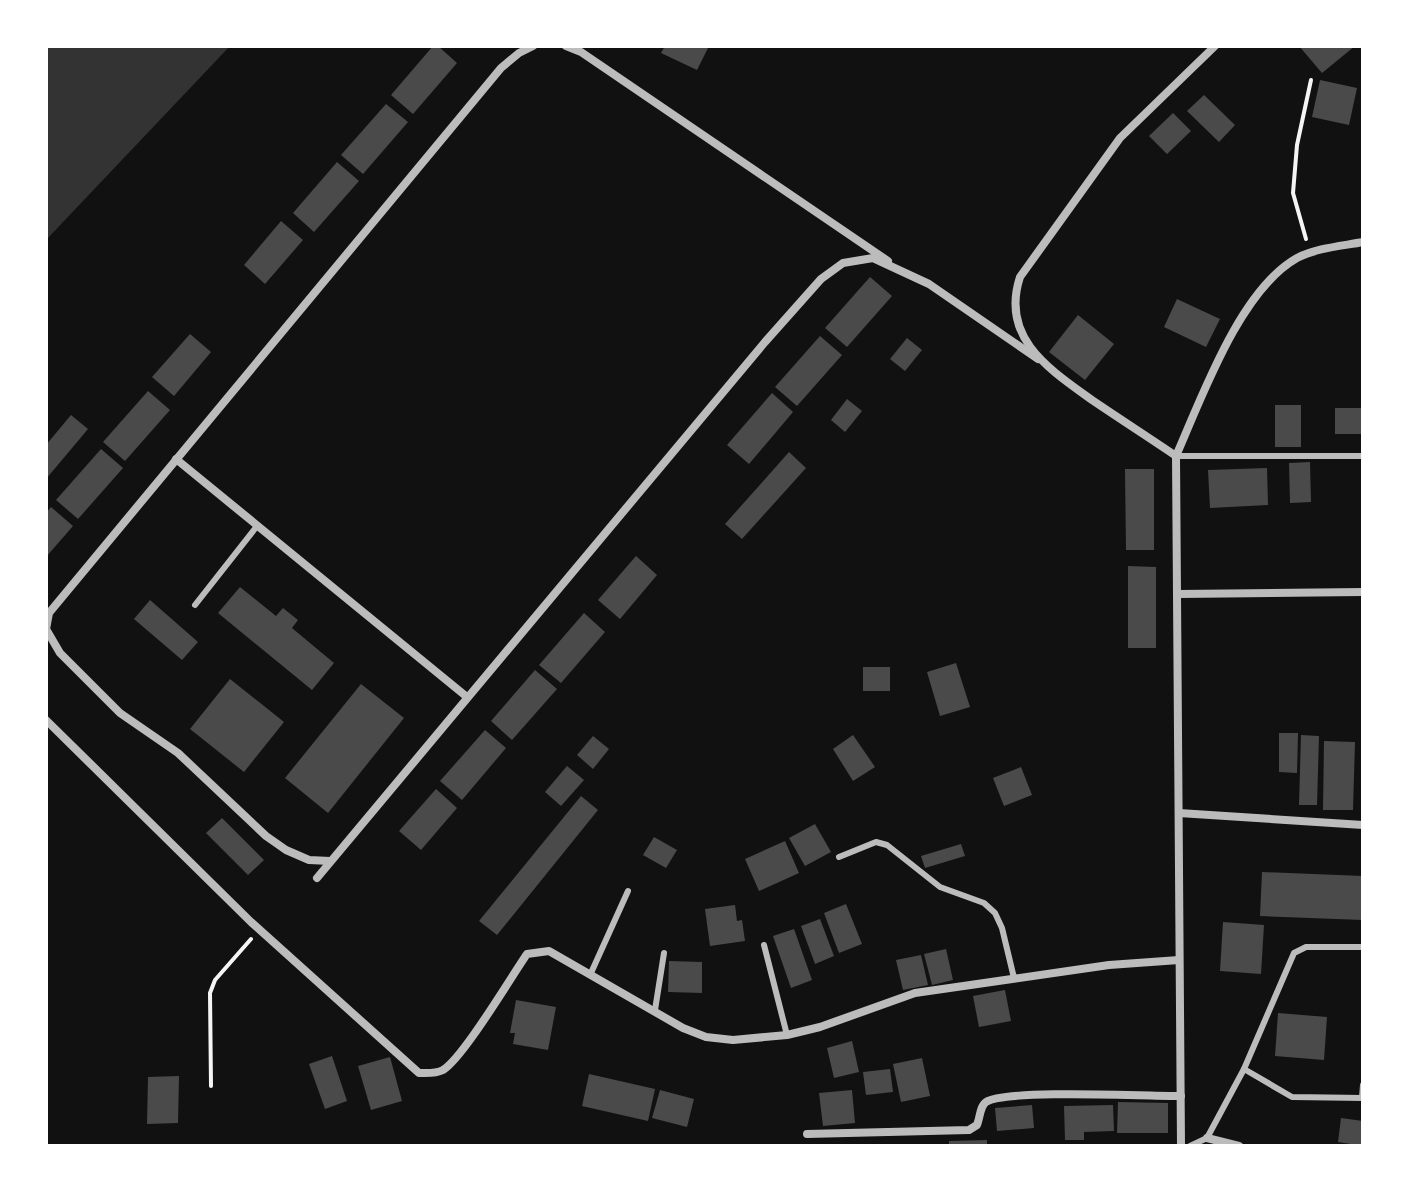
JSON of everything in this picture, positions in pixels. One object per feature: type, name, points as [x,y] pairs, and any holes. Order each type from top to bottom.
[{"type":"street","points":[[330,861],[309,860],[286,850],[266,836],[178,753],[120,713],[60,653],[46,629],[49,613],[501,68],[533,46]]},
{"type":"street","points":[[566,46],[581,52],[899,269]]},
{"type":"street","points":[[1038,359],[1021,333],[1015,312],[1015,292],[1020,277],[1120,138],[1215,46]]},
{"type":"street","points":[[1181,1146],[1176,456],[1220,357],[1259,292],[1295,259],[1309,253],[1363,242]]},
{"type":"street","points":[[317,878],[765,342],[821,279],[843,263],[873,258],[929,284],[1176,456]]},
{"type":"street","points":[[176,459],[467,697]]},
{"type":"street","points":[[1178,594],[1363,592]]},
{"type":"street","points":[[46,720],[259,930],[419,1073],[434,1074],[446,1068],[474,1033],[527,954],[549,951],[683,1028],[706,1037],[733,1040],[787,1035],[820,1027],[915,993],[1109,965],[1179,960]]},
{"type":"street","points":[[1179,813],[1363,825]]},
{"type":"street","points":[[807,1134],[969,1130],[977,1125],[986,1102],[1014,1095],[1181,1096]]},
{"type":"street","points":[[1207,1138],[1239,1146]]},
{"type":"lane","points":[[1176,456],[1363,456]]},
{"type":"lane","points":[[195,605],[257,526]]},
{"type":"lane","points":[[839,857],[876,842],[887,845],[940,887],[984,903],[995,913],[1002,928],[1014,978]]},
{"type":"lane","points":[[591,973],[628,891]]},
{"type":"lane","points":[[764,945],[787,1035]]},
{"type":"lane","points":[[1190,1146],[1207,1138],[1244,1069],[1294,953],[1306,947],[1363,947]]},
{"type":"lane","points":[[655,1010],[664,953]]},
{"type":"lane","points":[[1244,1069],[1292,1097],[1363,1098],[1363,1085]]},
{"type":"path","points":[[1309,253],[1293,193],[1297,145],[1311,80]]},
{"type":"path","points":[[211,1086],[212,986],[259,930]]},
{"type":"shaded area","points":[[46,46],[230,46],[46,240]]},
{"type":"building","points":[[433,46],[438,46],[457,63],[413,114],[391,95]]},
{"type":"building","points":[[665,46],[709,46],[697,70],[661,53]]},
{"type":"building","points":[[1299,46],[1355,46],[1322,73]]},
{"type":"building","points":[[1320,80],[1357,88],[1349,125],[1312,117]]},
{"type":"building","points":[[1204,95],[1235,125],[1219,142],[1187,111]]},
{"type":"building","points":[[386,104],[408,122],[363,174],[341,155]]},
{"type":"building","points":[[1173,113],[1191,131],[1167,154],[1149,136]]},
{"type":"building","points":[[337,162],[359,181],[314,232],[293,213]]},
{"type":"building","points":[[281,221],[303,240],[265,284],[244,265]]},
{"type":"building","points":[[870,277],[892,296],[847,347],[825,328]]},
{"type":"building","points":[[1177,299],[1220,319],[1206,347],[1164,327]]},
{"type":"building","points":[[1078,315],[1114,344],[1085,380],[1049,352]]},
{"type":"building","points":[[190,334],[211,352],[174,396],[152,377]]},
{"type":"building","points":[[820,336],[842,355],[797,406],[775,387]]},
{"type":"building","points":[[907,338],[922,350],[905,371],[890,359]]},
{"type":"building","points":[[148,391],[170,410],[125,461],[103,442]]},
{"type":"building","points":[[772,393],[793,412],[749,464],[727,445]]},
{"type":"building","points":[[847,399],[862,411],[845,432],[831,420]]},
{"type":"building","points":[[1275,405],[1301,405],[1301,447],[1275,447]]},
{"type":"building","points":[[1335,408],[1363,408],[1363,434],[1335,434]]},
{"type":"building","points":[[71,415],[88,429],[46,479],[46,445]]},
{"type":"building","points":[[101,449],[123,468],[78,519],[56,500]]},
{"type":"building","points":[[789,452],[806,468],[742,539],[725,524]]},
{"type":"building","points":[[1310,462],[1311,502],[1290,503],[1289,463]]},
{"type":"building","points":[[1267,468],[1268,505],[1210,508],[1208,470]]},
{"type":"building","points":[[1125,469],[1154,469],[1154,550],[1126,550]]},
{"type":"building","points":[[51,507],[73,526],[46,557],[46,513]]},
{"type":"building","points":[[636,556],[657,575],[620,619],[598,600]]},
{"type":"building","points":[[1128,566],[1156,567],[1156,648],[1128,648]]},
{"type":"building","points":[[240,587],[276,616],[283,608],[298,620],[292,628],[334,663],[312,690],[218,613]]},
{"type":"building","points":[[150,600],[198,642],[182,660],[134,619]]},
{"type":"building","points":[[584,613],[605,632],[561,683],[539,665]]},
{"type":"building","points":[[956,663],[970,707],[940,716],[927,672]]},
{"type":"building","points":[[863,667],[890,667],[890,691],[863,691]]},
{"type":"building","points":[[535,670],[557,689],[512,740],[491,721]]},
{"type":"building","points":[[230,679],[284,722],[244,772],[190,729]]},
{"type":"building","points":[[361,684],[404,718],[328,813],[285,778]]},
{"type":"building","points":[[485,730],[506,748],[462,800],[440,781]]},
{"type":"building","points":[[1279,733],[1298,733],[1297,773],[1279,772]]},
{"type":"building","points":[[853,735],[875,767],[853,781],[833,749]]},
{"type":"building","points":[[1301,735],[1319,736],[1317,805],[1299,805]]},
{"type":"building","points":[[593,736],[609,749],[593,769],[577,755]]},
{"type":"building","points":[[1324,741],[1355,742],[1353,810],[1323,810]]},
{"type":"building","points":[[567,766],[584,780],[561,806],[545,792]]},
{"type":"building","points":[[1021,767],[1032,795],[1004,806],[993,778]]},
{"type":"building","points":[[436,789],[457,808],[421,850],[399,831]]},
{"type":"building","points":[[581,796],[598,810],[497,935],[479,921]]},
{"type":"building","points":[[222,818],[264,860],[248,875],[206,833]]},
{"type":"building","points":[[815,824],[831,852],[805,866],[789,838]]},
{"type":"building","points":[[654,837],[677,850],[666,868],[643,855]]},
{"type":"building","points":[[785,841],[799,873],[759,891],[745,859]]},
{"type":"building","points":[[961,844],[965,856],[925,868],[921,856]]},
{"type":"building","points":[[1262,872],[1363,876],[1363,920],[1260,916]]},
{"type":"building","points":[[846,904],[862,944],[839,953],[824,913]]},
{"type":"building","points":[[735,905],[737,921],[742,920],[745,941],[710,946],[705,909]]},
{"type":"building","points":[[820,919],[834,956],[815,964],[801,926]]},
{"type":"building","points":[[1223,922],[1264,925],[1261,974],[1220,971]]},
{"type":"building","points":[[794,929],[812,980],[791,988],[773,936]]},
{"type":"building","points":[[946,949],[953,980],[932,985],[924,954]]},
{"type":"building","points":[[921,955],[928,985],[903,990],[896,960]]},
{"type":"building","points":[[669,961],[702,962],[702,993],[668,992]]},
{"type":"building","points":[[1005,990],[1011,1021],[979,1027],[973,996]]},
{"type":"building","points":[[516,1000],[556,1007],[548,1050],[513,1044],[515,1033],[510,1033]]},
{"type":"building","points":[[1278,1013],[1327,1017],[1324,1060],[1275,1056]]},
{"type":"building","points":[[852,1041],[859,1072],[834,1078],[827,1048]]},
{"type":"building","points":[[332,1056],[347,1101],[325,1109],[309,1064]]},
{"type":"building","points":[[390,1057],[402,1101],[371,1110],[358,1066]]},
{"type":"building","points":[[922,1058],[930,1096],[901,1102],[893,1064]]},
{"type":"building","points":[[890,1069],[893,1092],[866,1095],[863,1072]]},
{"type":"building","points":[[589,1074],[655,1089],[648,1121],[582,1106]]},
{"type":"building","points":[[179,1076],[178,1123],[147,1124],[148,1077]]},
{"type":"building","points":[[660,1090],[694,1099],[687,1127],[652,1118]]},
{"type":"building","points":[[852,1090],[855,1123],[823,1126],[819,1093]]},
{"type":"building","points":[[1118,1102],[1168,1103],[1168,1133],[1117,1133]]},
{"type":"building","points":[[1032,1105],[1034,1128],[997,1131],[995,1108]]},
{"type":"building","points":[[1113,1105],[1114,1131],[1084,1132],[1084,1140],[1065,1140],[1064,1106]]},
{"type":"building","points":[[1341,1118],[1363,1121],[1363,1146],[1338,1142]]},
{"type":"building","points":[[987,1140],[987,1146],[949,1146],[949,1141]]}]
